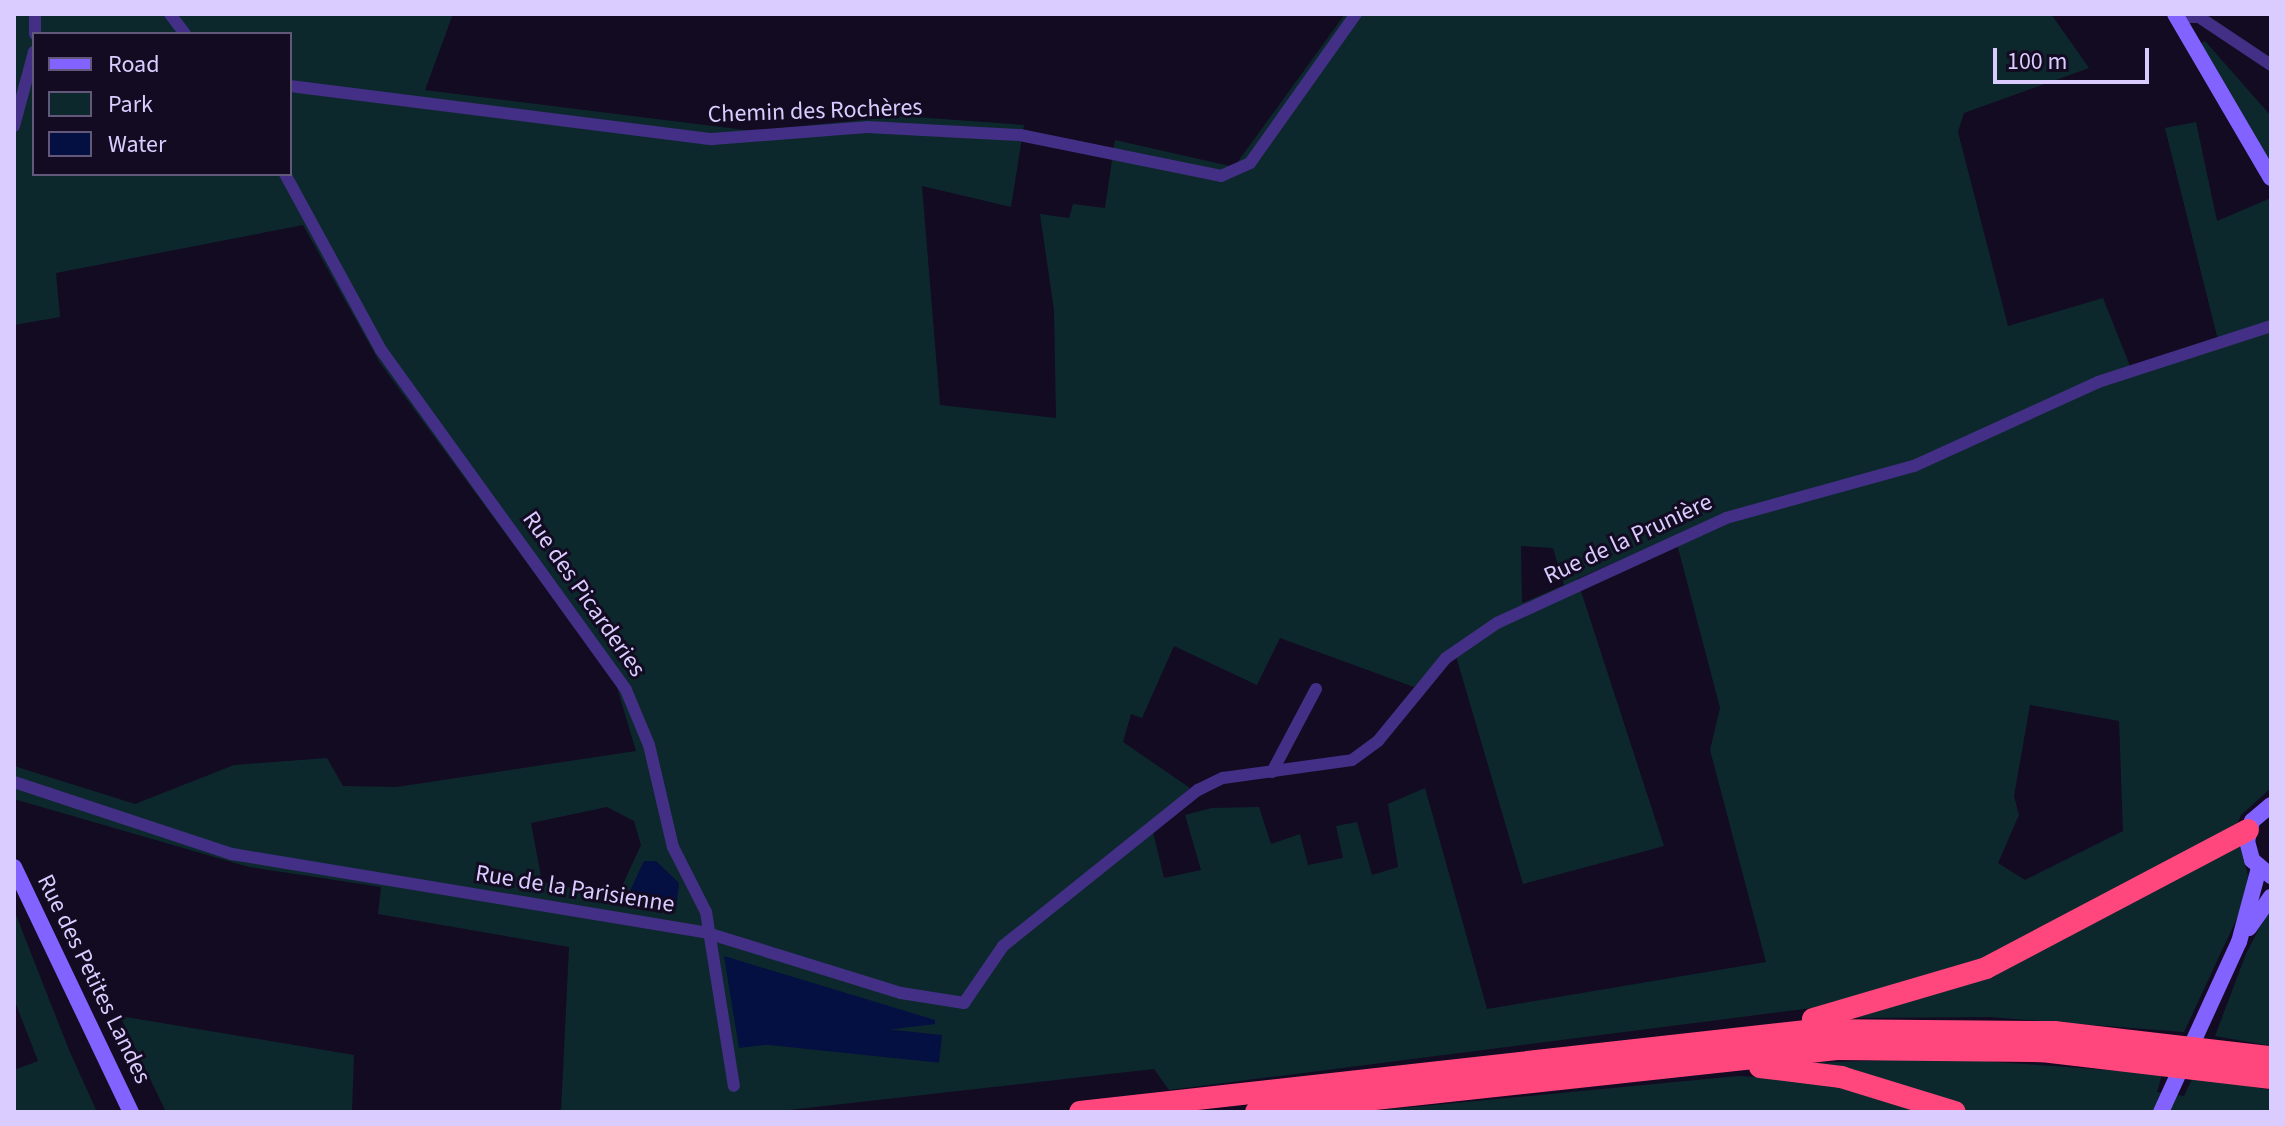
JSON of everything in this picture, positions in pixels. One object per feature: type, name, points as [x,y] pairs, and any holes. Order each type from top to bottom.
[{"type":"highway","points":[[1739,1036],[1891,1001],[1986,968],[2248,830]]},
{"type":"highway","points":[[1080,1112],[1739,1036],[1991,1029],[2271,1057]]},
{"type":"highway","points":[[1256,1112],[1660,1065],[1837,1049],[2000,1049],[2271,1078]]},
{"type":"highway","points":[[1660,1065],[1682,1072],[1808,1070],[1955,1112]]},
{"type":"street","points":[[170,14],[184,32]]},
{"type":"street","name":"Chemin des Rochères","points":[[292,86],[712,139],[867,127],[1020,135],[1221,176],[1250,163],[1356,14]]},
{"type":"street","points":[[2176,15],[2199,17],[2271,65]]},
{"type":"street","points":[[2176,15],[2271,178]]},
{"type":"street","points":[[14,126],[32,59]]},
{"type":"street","name":"Rue des Picarderies","points":[[286,176],[381,350],[626,690],[649,745],[673,847],[709,934],[734,1086]]},
{"type":"street","name":"Rue de la Prunière","points":[[1080,885],[1198,790],[1223,778],[1352,760],[1473,636],[1726,518],[1914,466],[2098,382],[2267,327]]},
{"type":"street","points":[[1272,772],[1316,689]]},
{"type":"street","name":"Rue de la Parisienne","points":[[14,782],[232,854],[709,934],[954,1005],[964,1003],[1003,946],[1080,885]]},
{"type":"street","points":[[2161,1112],[2239,942],[2265,872],[2248,830],[2271,805]]},
{"type":"street","name":"Rue des Petites Landes","points":[[14,867],[131,1112]]},
{"type":"street","points":[[2239,942],[2271,897]]},
{"type":"green space","points":[[14,14],[453,14],[425,90],[753,131],[902,116],[1024,125],[1011,207],[922,186],[940,405],[1056,418],[1054,310],[1040,214],[1069,218],[1073,204],[1105,208],[1115,140],[1234,167],[1345,14],[2051,14],[2089,68],[1964,113],[1958,132],[2008,326],[2103,298],[2130,366],[2218,340],[2165,128],[2196,122],[2217,221],[2271,198],[2271,788],[2241,815],[2235,830],[2248,875],[2244,903],[2184,1032],[1989,1017],[1850,1018],[1828,1006],[1169,1090],[1154,1069],[771,1112],[561,1112],[569,947],[378,914],[381,887],[249,867],[14,799],[14,766],[135,804],[234,765],[327,758],[343,786],[396,787],[636,751],[616,684],[380,363],[303,225],[56,273],[60,317],[14,325]],"holes":[[[1675,536],[1720,708],[1710,750],[1766,962],[1487,1009],[1425,788],[1388,804],[1398,867],[1372,875],[1357,822],[1336,826],[1343,858],[1308,865],[1300,834],[1271,844],[1259,807],[1212,808],[1185,815],[1201,870],[1164,878],[1151,823],[1190,788],[1123,742],[1131,714],[1142,718],[1174,646],[1257,685],[1280,638],[1414,687],[1453,646],[1523,884],[1664,846],[1577,579]],[[1521,546],[1553,548],[1564,585],[1522,603]],[[2030,705],[2119,721],[2123,831],[2025,880],[1998,863],[2019,815],[2014,796]],[[607,807],[634,821],[641,845],[617,897],[542,882],[531,823]]]},
{"type":"green space","points":[[2205,41],[2271,116],[2271,164],[2196,47]]},
{"type":"green space","points":[[2271,905],[2271,1046],[2215,1036],[2246,954]]},
{"type":"green space","points":[[14,910],[97,1112],[14,1112],[14,1070],[38,1061],[14,999]]},
{"type":"green space","points":[[120,1016],[354,1055],[352,1112],[166,1112]]},
{"type":"green space","points":[[1941,1058],[2162,1074],[2157,1092],[2184,1096],[2193,1077],[2271,1090],[2271,1112],[1360,1112],[1738,1076],[1804,1079],[1810,1063]]},
{"type":"water","points":[[644,861],[656,861],[679,883],[676,910],[629,893]]},
{"type":"water","points":[[724,956],[935,1020],[935,1024],[739,1048]]},
{"type":"water","points":[[742,1014],[942,1035],[939,1063],[739,1042]]}]
